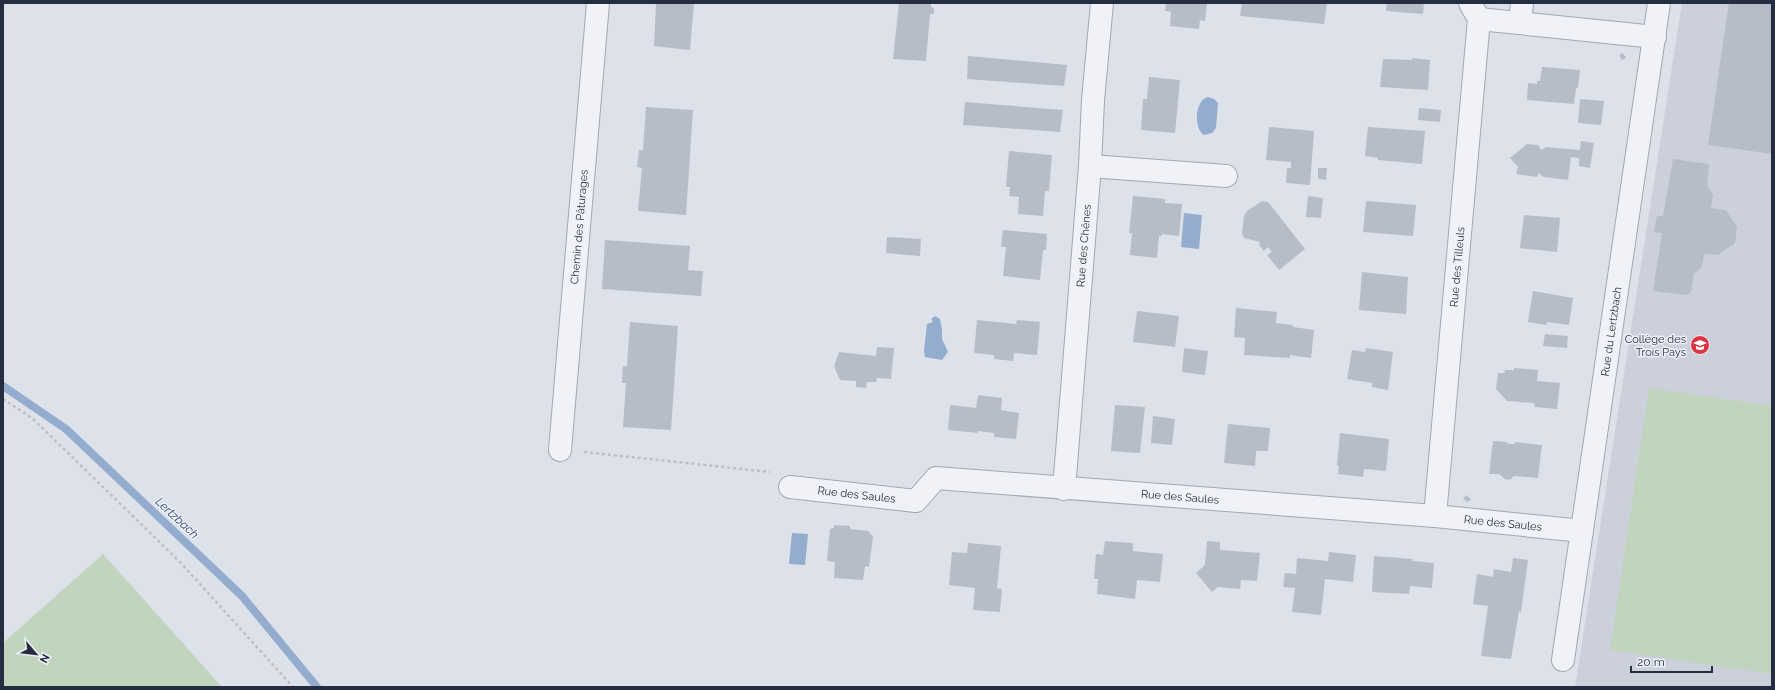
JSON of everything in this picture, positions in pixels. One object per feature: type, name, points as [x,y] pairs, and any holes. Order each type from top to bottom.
[{"type":"street","name":"Chemin des Pâturages","points":[[560,450],[598,3]]},
{"type":"street","name":"Rue des Chênes","points":[[1064,489],[1090,166],[1093,100],[1102,3]]},
{"type":"street","name":"Rue du Lertzbach","points":[[1563,660],[1659,3]]},
{"type":"street","name":"Rue des Tilleuls","points":[[1435,516],[1475,11],[1521,13],[1655,37]]},
{"type":"street","points":[[1090,166],[1226,176]]},
{"type":"street","name":"Rue des Saules","points":[[790,487],[916,501],[936,478],[1064,489],[1435,516],[1582,531]]},
{"type":"path","points":[[3,399],[32,418],[180,562],[293,687]]},
{"type":"path","points":[[560,450],[778,472],[790,487]]},
{"type":"shaded area","name":"Collège des Trois Pays","points":[[1682,3],[1772,3],[1772,687],[1575,687]]},
{"type":"green space","points":[[1649,388],[1772,406],[1772,674],[1610,650]]},
{"type":"green space","points":[[103,554],[222,687],[3,687],[3,643]]},
{"type":"water","points":[[1208,97],[1214,99],[1218,103],[1216,128],[1212,133],[1204,135],[1198,127],[1197,114],[1200,103]]},
{"type":"water","points":[[1184,213],[1202,215],[1199,249],[1181,247]]},
{"type":"water","points":[[935,316],[940,319],[942,339],[948,352],[942,360],[925,357],[924,351],[927,324],[933,322],[931,319]]},
{"type":"water","points":[[792,533],[808,534],[805,565],[789,564]]},
{"type":"building","points":[[656,3],[694,3],[690,50],[654,46]]},
{"type":"building","points":[[899,3],[931,3],[931,7],[934,8],[934,14],[930,14],[926,61],[893,59]]},
{"type":"building","points":[[1166,3],[1207,3],[1205,21],[1200,20],[1199,29],[1170,26],[1171,12],[1165,11]]},
{"type":"building","points":[[1242,3],[1327,3],[1324,24],[1240,16]]},
{"type":"building","points":[[1387,3],[1424,3],[1423,14],[1386,11]]},
{"type":"building","points":[[1729,3],[1772,3],[1772,154],[1708,145]]},
{"type":"building","points":[[1623,53],[1626,58],[1622,60],[1619,55]]},
{"type":"building","points":[[968,56],[1067,65],[1064,86],[967,79]]},
{"type":"building","points":[[1412,58],[1430,60],[1428,90],[1380,87],[1383,59],[1412,60]]},
{"type":"building","points":[[1542,67],[1580,70],[1574,104],[1527,100],[1528,83],[1537,84],[1537,81],[1540,81]]},
{"type":"building","points":[[1149,77],[1180,80],[1175,133],[1141,130],[1143,99],[1147,99]]},
{"type":"building","points":[[1580,99],[1604,101],[1601,125],[1578,123]]},
{"type":"building","points":[[965,102],[1063,110],[1060,132],[963,125]]},
{"type":"building","points":[[646,107],[693,110],[686,215],[638,211],[642,168],[637,167],[639,150],[643,150]]},
{"type":"building","points":[[1419,108],[1441,110],[1440,122],[1418,120]]},
{"type":"building","points":[[1269,127],[1314,131],[1310,185],[1286,183],[1287,168],[1291,168],[1291,162],[1266,160]]},
{"type":"building","points":[[1368,127],[1425,131],[1422,164],[1378,160],[1378,158],[1365,156]]},
{"type":"building","points":[[1581,141],[1594,143],[1590,168],[1579,166],[1579,158],[1571,157],[1568,180],[1543,177],[1539,173],[1537,177],[1516,174],[1518,167],[1510,158],[1527,144],[1538,145],[1541,150],[1546,147],[1580,150]]},
{"type":"building","points":[[1009,151],[1052,155],[1049,191],[1045,191],[1043,216],[1018,214],[1019,197],[1009,196],[1010,187],[1006,187]]},
{"type":"building","points":[[1673,159],[1709,164],[1707,185],[1713,195],[1711,208],[1726,210],[1737,227],[1735,243],[1718,255],[1704,254],[1702,267],[1694,274],[1691,292],[1686,295],[1653,291],[1662,233],[1654,232],[1657,216],[1663,216]]},
{"type":"building","points":[[1318,168],[1327,168],[1326,180],[1318,179]]},
{"type":"building","points":[[1133,196],[1165,199],[1165,203],[1182,204],[1179,236],[1162,234],[1162,236],[1159,236],[1157,258],[1130,255],[1132,233],[1129,233]]},
{"type":"building","points":[[1308,196],[1323,198],[1321,218],[1306,217]]},
{"type":"building","points":[[1262,201],[1268,202],[1305,249],[1279,270],[1267,255],[1272,252],[1268,247],[1264,251],[1259,245],[1260,242],[1244,238],[1242,233],[1244,216],[1247,211]]},
{"type":"building","points":[[1366,201],[1416,205],[1413,236],[1363,232]]},
{"type":"building","points":[[1524,215],[1560,218],[1557,252],[1520,248]]},
{"type":"building","points":[[1003,230],[1047,234],[1046,250],[1043,250],[1040,280],[1003,276],[1006,247],[1001,247]]},
{"type":"building","points":[[887,237],[921,239],[920,256],[886,253]]},
{"type":"building","points":[[605,240],[690,246],[688,270],[703,271],[701,296],[602,289]]},
{"type":"building","points":[[1362,272],[1408,277],[1406,314],[1359,310]]},
{"type":"building","points":[[1533,291],[1573,298],[1569,325],[1547,322],[1546,325],[1528,322]]},
{"type":"building","points":[[1236,308],[1277,312],[1276,323],[1314,330],[1311,358],[1290,355],[1290,358],[1244,355],[1245,338],[1234,337]]},
{"type":"building","points":[[1137,311],[1179,316],[1175,347],[1133,342]]},
{"type":"building","points":[[977,320],[1016,324],[1017,320],[1040,322],[1037,355],[1014,353],[1013,361],[994,359],[994,355],[974,353]]},
{"type":"building","points":[[630,322],[678,326],[671,430],[623,427],[626,383],[622,383],[623,366],[627,366]]},
{"type":"building","points":[[1545,334],[1568,336],[1567,348],[1543,346]]},
{"type":"building","points":[[877,347],[894,348],[891,379],[877,378],[876,382],[867,382],[866,388],[856,387],[856,381],[840,380],[834,366],[839,352],[876,356]]},
{"type":"building","points":[[1184,348],[1208,351],[1205,375],[1182,372]]},
{"type":"building","points":[[1366,348],[1393,352],[1388,390],[1372,387],[1372,383],[1347,379],[1352,350],[1365,352]]},
{"type":"building","points":[[1514,368],[1538,370],[1537,381],[1560,383],[1557,409],[1535,407],[1534,403],[1507,401],[1496,389],[1498,373],[1504,373],[1505,370],[1514,370]]},
{"type":"building","points":[[978,395],[1002,398],[1001,410],[1019,413],[1016,439],[994,437],[994,433],[948,430],[950,405],[976,408]]},
{"type":"building","points":[[1115,405],[1145,407],[1140,453],[1111,451]]},
{"type":"building","points":[[1153,416],[1175,419],[1172,445],[1151,443]]},
{"type":"building","points":[[1228,424],[1270,428],[1268,451],[1256,451],[1255,466],[1224,463]]},
{"type":"building","points":[[1340,433],[1389,439],[1386,471],[1364,469],[1363,477],[1338,474],[1339,466],[1337,465]]},
{"type":"building","points":[[1493,441],[1507,442],[1508,444],[1515,444],[1515,442],[1542,445],[1538,478],[1514,476],[1510,480],[1505,479],[1499,474],[1489,474]]},
{"type":"building","points":[[1467,495],[1471,500],[1467,502],[1463,498]]},
{"type":"building","points":[[834,525],[850,526],[850,529],[868,531],[873,537],[869,567],[865,566],[863,580],[834,578],[835,562],[827,561],[830,529],[834,528]]},
{"type":"building","points":[[1105,541],[1133,543],[1133,551],[1163,554],[1160,582],[1137,580],[1135,599],[1097,594],[1098,579],[1094,579],[1096,554],[1103,555]]},
{"type":"building","points":[[1207,541],[1220,542],[1220,550],[1260,553],[1257,581],[1241,580],[1240,589],[1218,587],[1212,592],[1196,573],[1205,565]]},
{"type":"building","points":[[968,543],[1001,546],[997,588],[1002,589],[1000,612],[973,610],[975,588],[949,585],[952,552],[967,553]]},
{"type":"building","points":[[1329,552],[1356,555],[1353,582],[1325,579],[1321,615],[1292,612],[1295,588],[1283,587],[1285,573],[1296,574],[1297,558],[1328,561]]},
{"type":"building","points":[[1374,556],[1413,559],[1412,561],[1434,563],[1432,588],[1410,586],[1409,594],[1372,592]]},
{"type":"building","points":[[1513,558],[1528,560],[1521,612],[1519,611],[1511,659],[1481,656],[1488,606],[1473,604],[1477,574],[1493,577],[1494,569],[1511,572]]},
{"type":"waterway","name":"Lertzbach","points":[[3,386],[66,429],[242,596],[317,687]]},
{"type":"place","name":"Collège des Trois Pays","points":[[1700,345]]}]
